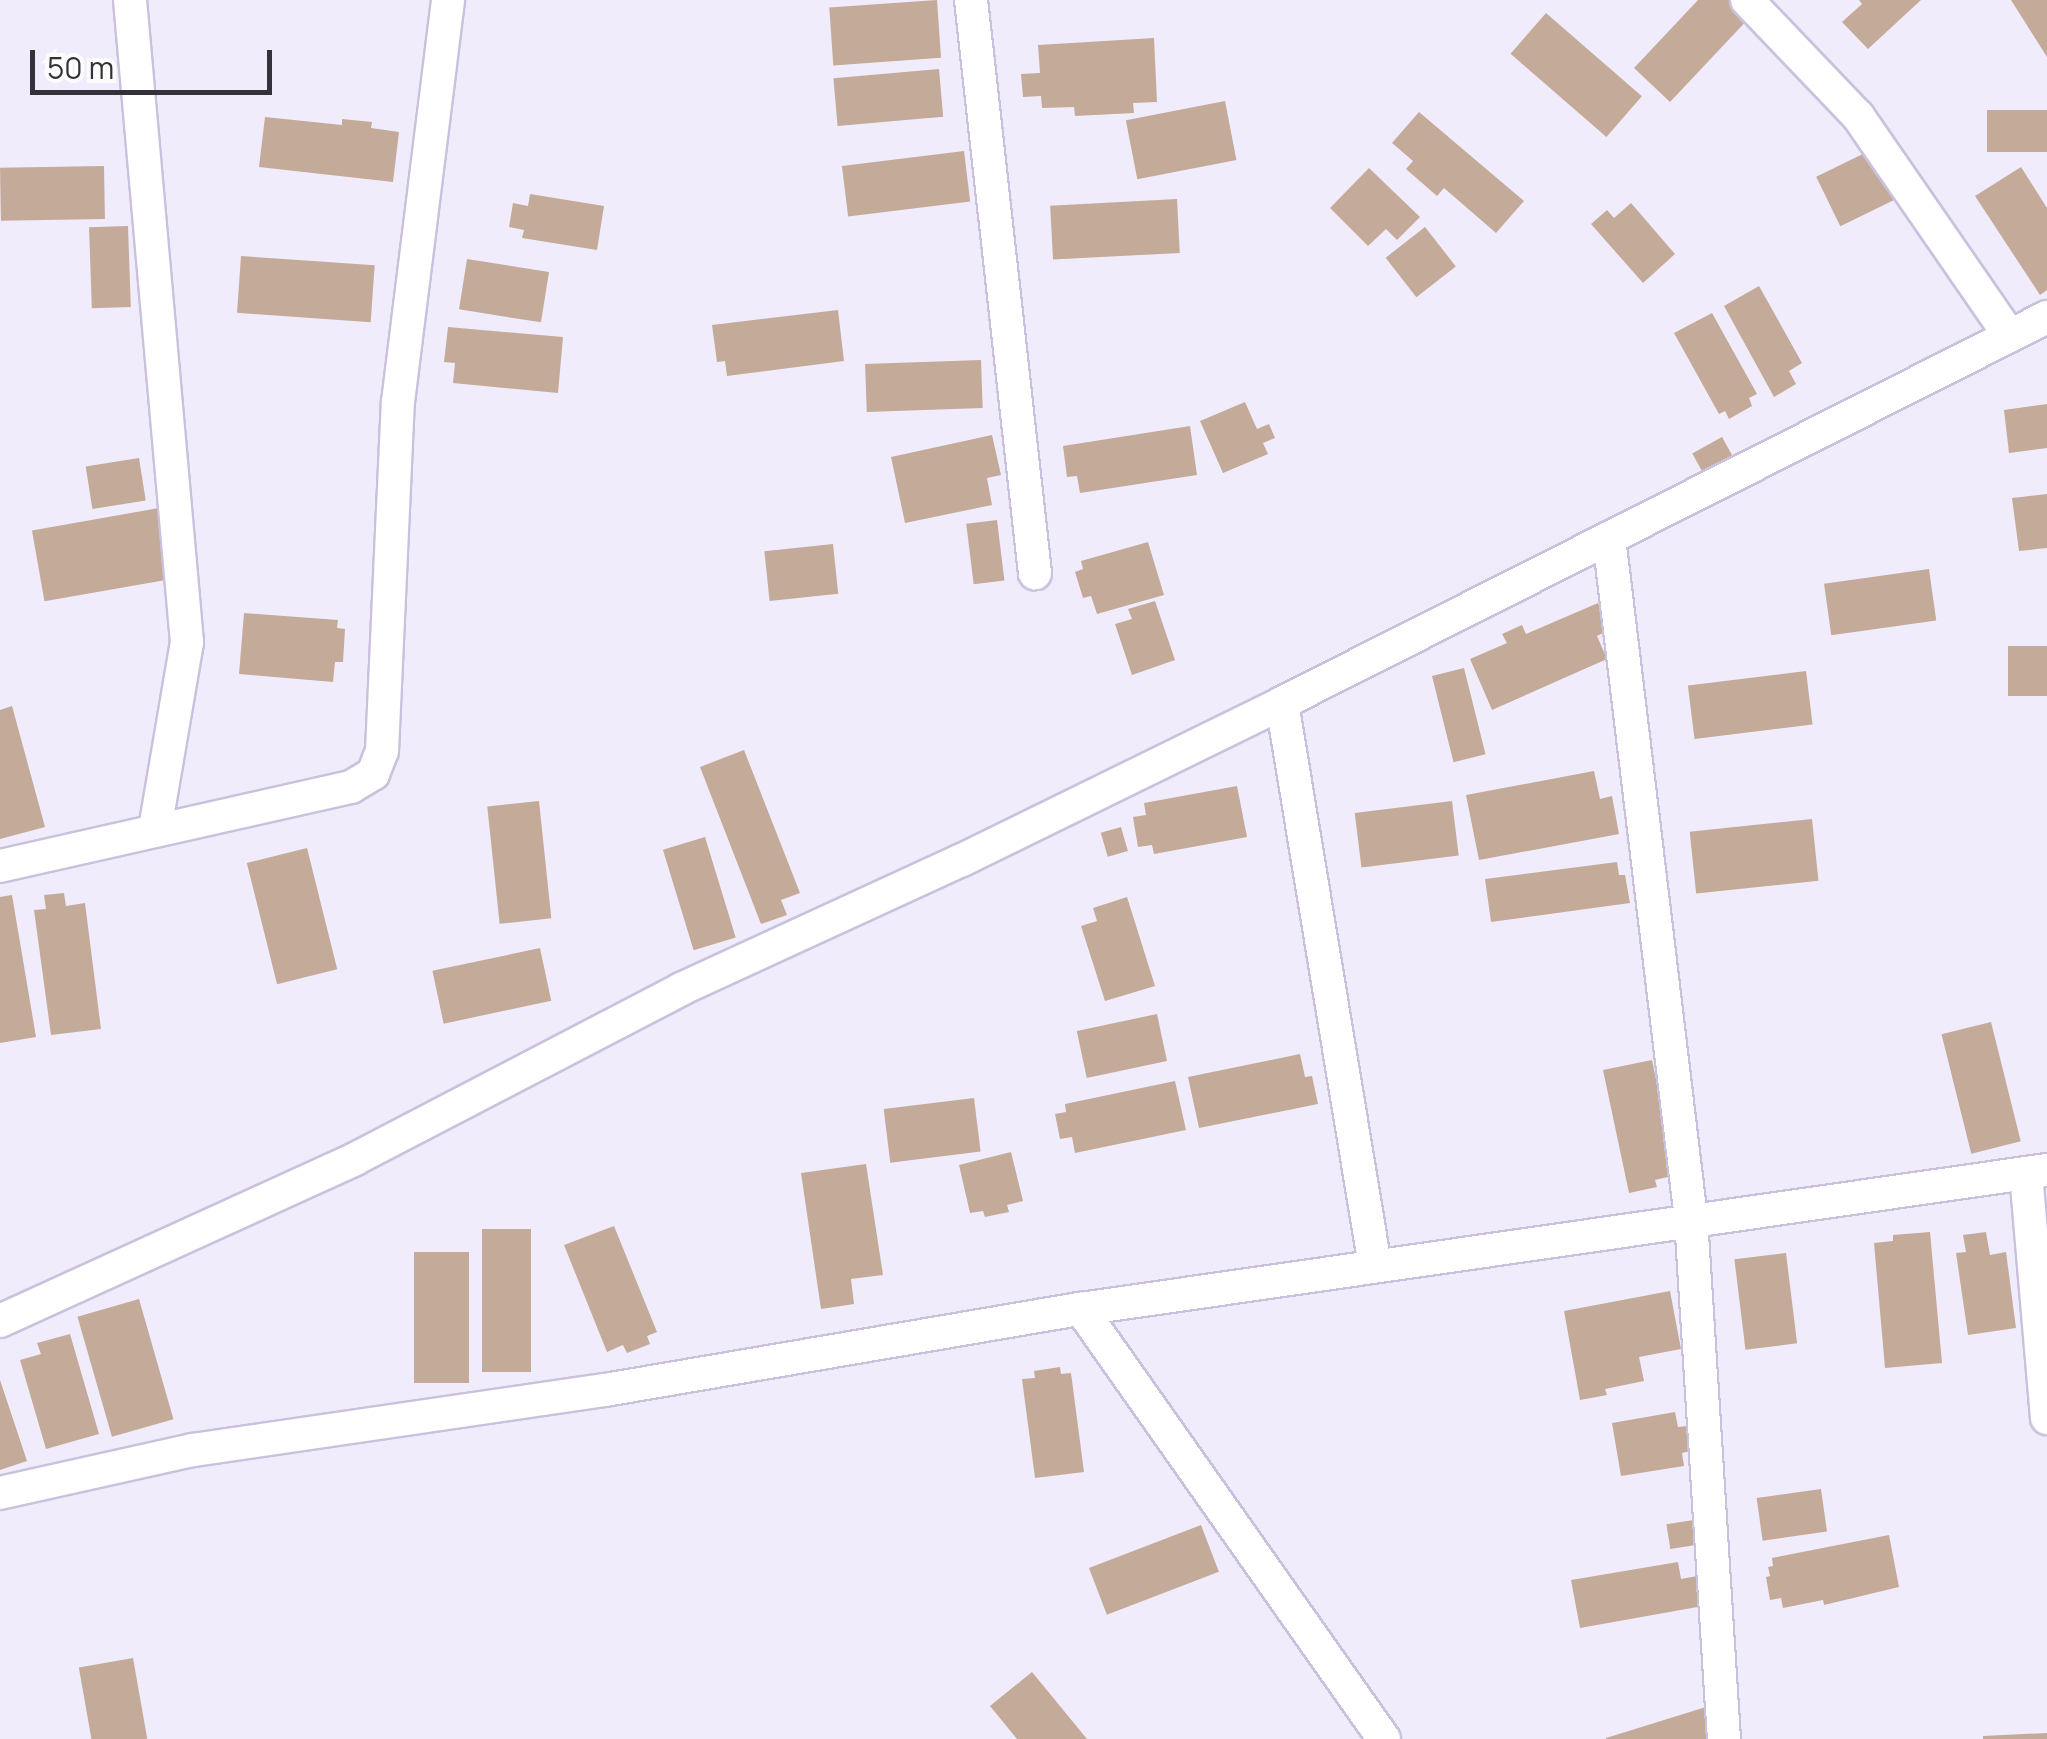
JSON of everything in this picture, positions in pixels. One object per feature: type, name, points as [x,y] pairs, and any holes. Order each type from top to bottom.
[{"type":"street","points":[[130,0],[187,642],[155,828]]},
{"type":"street","points":[[0,866],[155,828],[351,787],[373,774],[382,752],[398,402],[448,0]]},
{"type":"street","points":[[972,0],[1035,573]]},
{"type":"street","points":[[1747,0],[1858,116],[2010,336]]},
{"type":"street","points":[[0,1321],[355,1159],[681,989],[962,860],[1282,703],[2047,317]]},
{"type":"street","points":[[1609,538],[1691,1219],[1724,1739]]},
{"type":"street","points":[[1282,703],[1375,1266]]},
{"type":"street","points":[[0,1492],[193,1450],[605,1390],[1081,1309],[2036,1172],[2047,1418]]},
{"type":"street","points":[[1081,1309],[1384,1739]]},
{"type":"building","points":[[937,0],[941,58],[833,65],[829,8]]},
{"type":"building","points":[[1698,0],[1737,0],[1752,15],[1670,102],[1634,68]]},
{"type":"building","points":[[1859,0],[1921,0],[1868,49],[1842,22],[1862,4]]},
{"type":"building","points":[[2011,0],[2047,0],[2047,57]]},
{"type":"building","points":[[1546,13],[1642,96],[1606,137],[1511,54]]},
{"type":"building","points":[[1154,38],[1157,102],[1133,103],[1134,113],[1075,116],[1074,107],[1042,108],[1041,96],[1023,97],[1021,74],[1040,73],[1038,45]]},
{"type":"building","points":[[939,69],[943,117],[838,126],[833,78]]},
{"type":"building","points":[[1225,101],[1236,160],[1137,179],[1126,120]]},
{"type":"building","points":[[1987,110],[2047,110],[2047,152],[1987,152]]},
{"type":"building","points":[[1419,112],[1524,201],[1496,233],[1444,188],[1437,196],[1406,169],[1413,161],[1392,143]]},
{"type":"building","points":[[265,117],[342,125],[342,119],[372,122],[371,128],[399,132],[393,182],[259,167]]},
{"type":"building","points":[[1871,150],[1895,199],[1840,226],[1816,177]]},
{"type":"building","points":[[964,151],[970,202],[848,217],[842,166]]},
{"type":"building","points":[[104,166],[105,219],[1,221],[0,168]]},
{"type":"building","points":[[2021,167],[2047,208],[2047,290],[2040,295],[1975,196]]},
{"type":"building","points":[[1369,168],[1420,217],[1397,240],[1386,229],[1368,246],[1330,208]]},
{"type":"building","points":[[530,194],[604,206],[597,250],[522,238],[524,230],[509,227],[513,203],[528,206]]},
{"type":"building","points":[[1177,199],[1180,253],[1053,260],[1050,206]]},
{"type":"building","points":[[1631,203],[1675,254],[1643,283],[1591,224],[1607,210],[1614,218]]},
{"type":"building","points":[[128,226],[131,307],[92,308],[89,227]]},
{"type":"building","points":[[1425,227],[1456,266],[1416,297],[1386,258]]},
{"type":"building","points":[[241,256],[375,265],[371,322],[237,313]]},
{"type":"building","points":[[467,259],[549,272],[541,322],[459,309]]},
{"type":"building","points":[[1759,286],[1802,363],[1789,371],[1796,384],[1774,397],[1724,306]]},
{"type":"building","points":[[838,310],[844,361],[727,376],[725,361],[717,362],[712,325]]},
{"type":"building","points":[[1712,313],[1757,394],[1749,398],[1752,406],[1729,419],[1725,411],[1719,414],[1674,333]]},
{"type":"building","points":[[448,327],[563,337],[558,393],[453,383],[455,363],[444,362]]},
{"type":"building","points":[[981,360],[983,408],[867,412],[865,364]]},
{"type":"building","points":[[1245,402],[1257,429],[1269,424],[1275,438],[1263,443],[1268,454],[1223,473],[1200,421]]},
{"type":"building","points":[[2047,404],[2047,448],[2009,453],[2004,410]]},
{"type":"building","points":[[1190,426],[1197,475],[1080,493],[1077,476],[1067,477],[1063,446]]},
{"type":"building","points":[[992,435],[1001,475],[987,478],[992,505],[905,523],[891,457]]},
{"type":"building","points":[[1722,437],[1734,459],[1704,475],[1692,453]]},
{"type":"building","points":[[139,458],[146,500],[92,509],[86,466]]},
{"type":"building","points":[[2047,494],[2047,548],[2019,551],[2012,498]]},
{"type":"building","points":[[159,508],[172,579],[44,601],[32,530]]},
{"type":"building","points":[[997,520],[1004,581],[974,584],[966,524]]},
{"type":"building","points":[[1148,542],[1164,595],[1097,614],[1091,596],[1083,598],[1075,572],[1083,569],[1081,561]]},
{"type":"building","points":[[833,544],[838,594],[770,601],[764,551]]},
{"type":"building","points":[[1929,569],[1936,620],[1831,635],[1824,584]]},
{"type":"building","points":[[1155,601],[1175,660],[1132,675],[1115,624],[1132,619],[1128,609]]},
{"type":"building","points":[[1598,603],[1609,630],[1597,636],[1607,659],[1492,710],[1470,659],[1507,643],[1502,634],[1522,625],[1526,634]]},
{"type":"building","points":[[244,613],[338,620],[337,628],[345,629],[343,662],[335,662],[333,682],[239,674]]},
{"type":"building","points":[[2008,646],[2047,646],[2047,696],[2008,696]]},
{"type":"building","points":[[1464,668],[1486,754],[1454,762],[1432,676]]},
{"type":"building","points":[[1806,671],[1813,725],[1694,739],[1688,686]]},
{"type":"building","points":[[12,706],[45,827],[0,839],[0,710]]},
{"type":"building","points":[[744,750],[800,893],[781,900],[787,915],[761,924],[700,767]]},
{"type":"building","points":[[1594,771],[1600,799],[1612,796],[1619,834],[1479,860],[1466,795]]},
{"type":"building","points":[[1237,786],[1247,837],[1154,854],[1152,845],[1138,847],[1133,817],[1146,815],[1144,803]]},
{"type":"building","points":[[539,801],[551,918],[500,924],[487,806]]},
{"type":"building","points":[[1452,801],[1459,856],[1361,868],[1355,813]]},
{"type":"building","points":[[1812,819],[1818,881],[1696,894],[1690,832]]},
{"type":"building","points":[[1121,827],[1128,851],[1108,857],[1101,833]]},
{"type":"building","points":[[705,837],[736,937],[694,950],[663,850]]},
{"type":"building","points":[[307,848],[337,969],[277,984],[247,863]]},
{"type":"building","points":[[1617,862],[1619,875],[1625,875],[1630,903],[1491,922],[1485,879]]},
{"type":"building","points":[[64,893],[66,906],[85,903],[101,1029],[51,1035],[34,910],[46,909],[44,895]]},
{"type":"building","points":[[12,895],[36,1037],[0,1043],[0,897]]},
{"type":"building","points":[[1127,897],[1155,986],[1105,1001],[1081,926],[1097,921],[1093,908]]},
{"type":"building","points":[[540,948],[551,1001],[444,1024],[432,971]]},
{"type":"building","points":[[1157,1014],[1167,1061],[1087,1078],[1077,1031]]},
{"type":"building","points":[[1991,1022],[2021,1141],[1971,1154],[1942,1034]]},
{"type":"building","points":[[1300,1054],[1305,1077],[1312,1076],[1318,1104],[1199,1128],[1188,1077]]},
{"type":"building","points":[[1652,1060],[1676,1175],[1655,1180],[1657,1187],[1629,1193],[1603,1070]]},
{"type":"building","points":[[1175,1081],[1186,1130],[1075,1153],[1072,1137],[1060,1139],[1055,1114],[1066,1112],[1065,1104]]},
{"type":"building","points":[[974,1098],[981,1152],[890,1163],[884,1109]]},
{"type":"building","points":[[1011,1152],[1023,1201],[1007,1205],[1009,1212],[985,1217],[983,1211],[970,1213],[959,1165]]},
{"type":"building","points":[[866,1164],[883,1275],[851,1279],[854,1304],[821,1309],[801,1173]]},
{"type":"building","points":[[614,1226],[657,1332],[647,1336],[650,1344],[627,1353],[623,1345],[607,1352],[564,1245]]},
{"type":"building","points":[[482,1229],[531,1229],[531,1372],[482,1372]]},
{"type":"building","points":[[1930,1232],[1942,1363],[1885,1368],[1874,1243],[1893,1241],[1893,1235]]},
{"type":"building","points":[[1986,1232],[1990,1255],[2006,1252],[2016,1328],[1968,1335],[1956,1253],[1966,1252],[1963,1235]]},
{"type":"building","points":[[414,1252],[469,1252],[469,1383],[414,1383]]},
{"type":"building","points":[[1786,1253],[1797,1343],[1745,1350],[1734,1259]]},
{"type":"building","points":[[1670,1291],[1681,1349],[1639,1357],[1644,1381],[1605,1389],[1607,1395],[1580,1400],[1564,1311]]},
{"type":"building","points":[[139,1299],[173,1419],[112,1437],[77,1317]]},
{"type":"building","points":[[70,1334],[99,1434],[46,1449],[20,1360],[41,1354],[37,1343]]},
{"type":"building","points":[[1060,1367],[1061,1374],[1071,1373],[1084,1472],[1035,1478],[1022,1379],[1035,1378],[1034,1371]]},
{"type":"building","points":[[0,1380],[27,1461],[0,1470]]},
{"type":"building","points":[[1675,1412],[1678,1427],[1687,1426],[1690,1451],[1682,1453],[1684,1466],[1621,1476],[1612,1423]]},
{"type":"building","points":[[1821,1489],[1827,1532],[1763,1541],[1757,1498]]},
{"type":"building","points":[[1700,1519],[1704,1544],[1670,1549],[1666,1524]]},
{"type":"building","points":[[1201,1525],[1219,1572],[1107,1615],[1089,1568]]},
{"type":"building","points":[[1889,1535],[1899,1587],[1824,1605],[1823,1600],[1783,1608],[1781,1598],[1770,1600],[1766,1577],[1770,1576],[1772,1558]]},
{"type":"building","points":[[1678,1562],[1681,1579],[1697,1576],[1703,1606],[1580,1628],[1571,1580]]},
{"type":"building","points":[[133,1658],[147,1739],[91,1739],[79,1668]]},
{"type":"building","points":[[1032,1672],[1087,1739],[1017,1739],[990,1706]]},
{"type":"building","points":[[1706,1707],[1716,1739],[1606,1739],[1606,1738]]},
{"type":"building","points":[[2047,1733],[2047,1739],[1983,1739],[1983,1736]]}]
